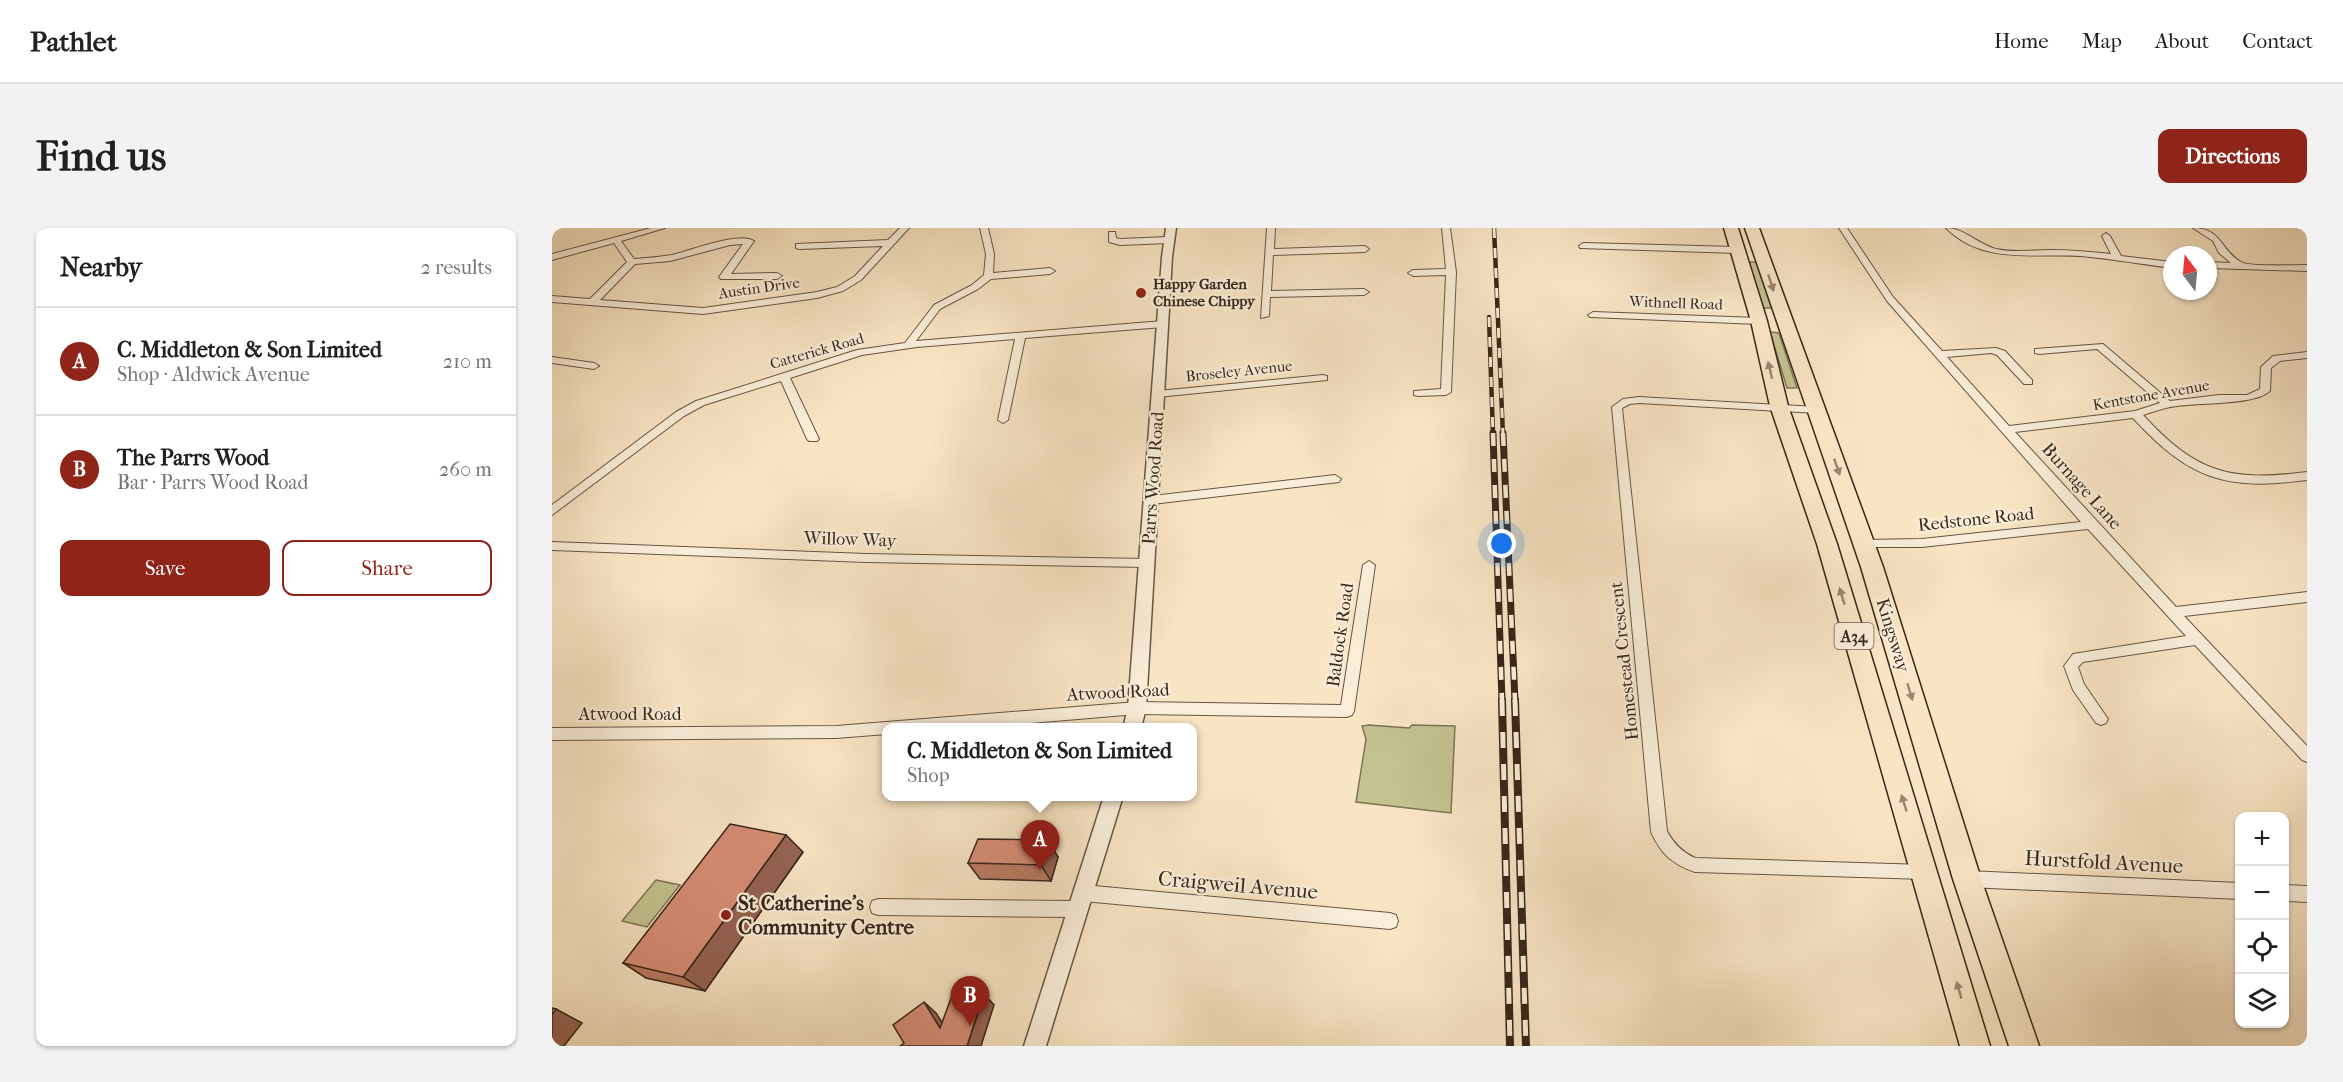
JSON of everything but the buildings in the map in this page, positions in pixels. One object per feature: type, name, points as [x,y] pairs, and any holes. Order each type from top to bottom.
[{"type":"highway","name":"Kingsway","points":[[1731,228],[1758,321],[1779,406],[1827,544],[1975,1046]]},
{"type":"highway","name":"Kingsway","points":[[1752,228],[1787,333],[1864,544],[1967,879],[2024,1046]]},
{"type":"street","points":[[552,256],[661,228]]},
{"type":"street","name":"Austin Drive","points":[[552,299],[703,311],[817,295],[840,290],[858,278],[905,228]]},
{"type":"street","points":[[984,228],[990,254],[988,276]]},
{"type":"street","points":[[1264,316],[1272,228]]},
{"type":"street","points":[[1418,393],[1446,392],[1451,272],[1446,228]]},
{"type":"street","name":"Burnage Lane","points":[[1843,228],[1890,298],[2091,525],[2175,612],[2307,756]]},
{"type":"street","points":[[1950,228],[1979,247],[2001,253],[2022,255],[2069,253],[2163,264]]},
{"type":"street","points":[[2197,228],[2215,238],[2221,245],[2222,251],[2239,265]]},
{"type":"street","points":[[1112,234],[1112,240],[1120,242],[1170,234]]},
{"type":"street","name":"Parrs Wood Road","points":[[1133,723],[1137,708],[1148,563],[1170,234]]},
{"type":"street","points":[[2106,236],[2118,259]]},
{"type":"street","points":[[616,240],[632,262]]},
{"type":"street","points":[[592,302],[632,262],[670,258],[730,242],[750,241],[724,277],[777,276]]},
{"type":"street","points":[[798,246],[891,243]]},
{"type":"street","points":[[1583,246],[1738,250]]},
{"type":"street","points":[[1270,252],[1365,249]]},
{"type":"street","points":[[2217,265],[2307,268]]},
{"type":"street","points":[[908,345],[937,307],[975,287],[988,276],[1050,271]]},
{"type":"street","points":[[1413,273],[1451,272]]},
{"type":"street","points":[[1266,294],[1364,292]]},
{"type":"street","name":"Withnell Road","points":[[1593,315],[1758,321]]},
{"type":"street","name":"Catterick Road","points":[[552,511],[687,410],[722,395],[848,354],[908,345],[1163,324]]},
{"type":"street","points":[[1003,420],[1021,335]]},
{"type":"street","points":[[2038,351],[2099,346],[2168,404]]},
{"type":"street","points":[[1941,354],[1992,350],[2001,353],[2028,382]]},
{"type":"street","name":"Kentstone Avenue","points":[[2008,430],[2136,414],[2168,404],[2219,398],[2248,398],[2265,391],[2266,367],[2277,358],[2307,355]]},
{"type":"street","points":[[552,360],[594,366]]},
{"type":"street","points":[[783,375],[813,439]]},
{"type":"street","name":"Broseley Avenue","points":[[1158,394],[1323,378]]},
{"type":"street","name":"Homestead Crescent","points":[[1817,410],[1779,406],[1639,400],[1623,403],[1616,410],[1659,832],[1667,848],[1678,860],[1695,865],[1925,872]]},
{"type":"street","points":[[2136,414],[2178,456],[2219,477],[2275,480],[2307,476]]},
{"type":"street","points":[[1152,500],[1335,479]]},
{"type":"street","name":"Redstone Road","points":[[1864,544],[1922,543],[2091,525]]},
{"type":"street","name":"Willow Way","points":[[552,546],[866,558],[1148,563]]},
{"type":"street","name":"Baldock Road","points":[[1347,711],[1369,565]]},
{"type":"street","points":[[2175,612],[2307,597]]},
{"type":"street","points":[[2101,719],[2074,678],[2071,666],[2074,661],[2085,657],[2199,639]]},
{"type":"street","name":"Atwood Road","points":[[951,723],[1137,708],[1347,711]]},
{"type":"street","name":"Atwood Road","points":[[552,734],[836,732],[882,729]]},
{"type":"street","points":[[1035,1046],[1080,901],[1101,844],[1113,801]]},
{"type":"street","name":"Hurstfold Avenue","points":[[1967,879],[2235,891]]},
{"type":"street","points":[[2289,893],[2307,894]]},
{"type":"street","name":"Craigweil Avenue","points":[[878,907],[1080,901],[1390,921]]},
{"type":"green space","points":[[1748,262],[1756,262],[1772,308],[1763,308]]},
{"type":"green space","points":[[1770,332],[1779,333],[1797,388],[1787,388]]},
{"type":"green space","points":[[1412,725],[1455,726],[1451,813],[1356,802],[1366,739],[1362,726],[1409,728]]},
{"type":"green space","points":[[656,880],[680,885],[647,927],[622,921]]},
{"type":"railway","points":[[1494,228],[1503,435]]},
{"type":"railway","points":[[1489,317],[1493,435]]},
{"type":"railway","points":[[1493,433],[1502,701]]},
{"type":"railway","points":[[1503,433],[1515,701]]},
{"type":"railway","points":[[1502,700],[1510,1046]]},
{"type":"railway","points":[[1515,700],[1526,1046]]},
{"type":"place","name":"Happy Garden Chinese Chippy","points":[[1141,293]]},
{"type":"place","name":"C. Middleton & Son Limited","points":[[1040,870]]},
{"type":"place","name":"St Catherine's Community Centre","points":[[726,915]]},
{"type":"place","name":"The Parrs Wood","points":[[970,1026]]}]
